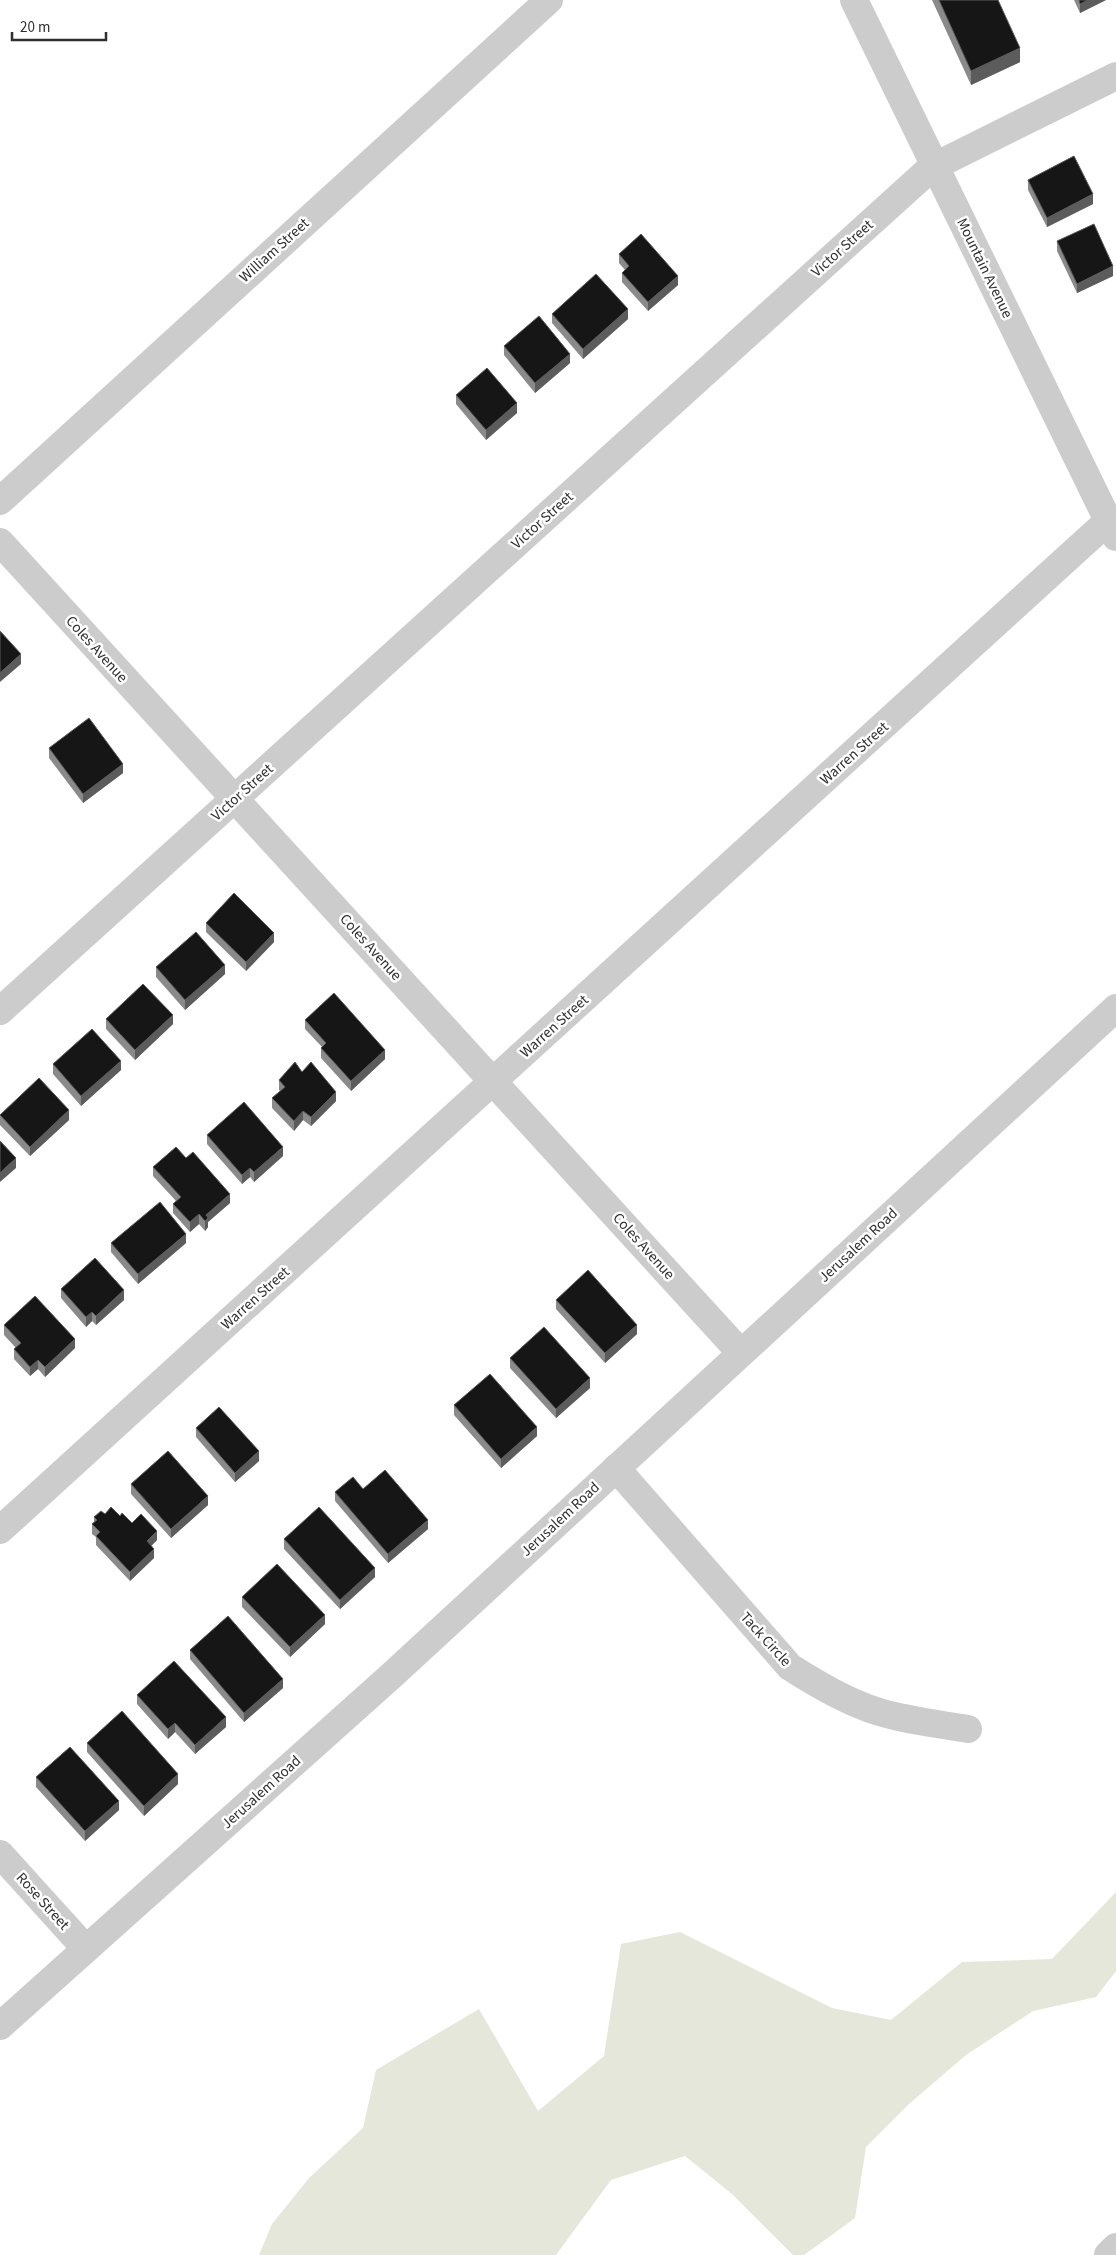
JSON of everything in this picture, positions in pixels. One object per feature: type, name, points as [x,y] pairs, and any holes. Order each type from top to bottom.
[{"type":"street","name":"William Street","points":[[0,501],[549,0]]},
{"type":"street","name":"Mountain Avenue","points":[[854,0],[1112,529]]},
{"type":"street","name":"Victor Street","points":[[0,1011],[935,166],[1116,76]]},
{"type":"street","name":"Warren Street","points":[[0,1530],[493,1081],[1112,529]]},
{"type":"street","name":"Coles Avenue","points":[[0,542],[742,1353]]},
{"type":"street","name":"Jerusalem Road","points":[[0,2026],[391,1676],[1116,1008]]},
{"type":"street","name":"Tack Circle","points":[[616,1468],[790,1667],[819,1685],[862,1706],[917,1720],[968,1728]]},
{"type":"street","name":"Rose Street","points":[[0,1854],[86,1949]]},
{"type":"street","points":[[1108,2255],[1116,2247]]},
{"type":"shaded area","points":[[1116,1892],[1116,1971],[1096,1997],[1033,2011],[966,2055],[909,2104],[866,2147],[855,2218],[804,2255],[793,2255],[732,2194],[685,2156],[611,2180],[556,2255],[259,2255],[272,2224],[309,2178],[363,2128],[376,2070],[479,2009],[538,2111],[604,2056],[621,1944],[680,1932],[832,2008],[891,2020],[962,1962],[1052,1959]]},
{"type":"building","points":[[939,0],[998,0],[1020,48],[971,71]]},
{"type":"building","points":[[1079,0],[1088,0],[1080,4]]},
{"type":"building","points":[[1074,156],[1093,194],[1047,218],[1028,180]]},
{"type":"building","points":[[1094,224],[1113,266],[1077,284],[1057,241]]},
{"type":"building","points":[[641,234],[678,276],[648,302],[622,273],[629,266],[619,254]]},
{"type":"building","points":[[596,274],[628,309],[583,349],[552,314]]},
{"type":"building","points":[[539,316],[570,354],[535,383],[504,346]]},
{"type":"building","points":[[487,368],[517,403],[486,430],[456,395]]},
{"type":"building","points":[[0,631],[21,654],[0,673]]},
{"type":"building","points":[[89,718],[123,764],[83,794],[49,748]]},
{"type":"building","points":[[234,893],[274,933],[246,962],[206,923]]},
{"type":"building","points":[[196,932],[225,965],[185,1000],[156,967]]},
{"type":"building","points":[[143,984],[173,1015],[135,1050],[106,1019]]},
{"type":"building","points":[[334,993],[385,1050],[351,1081],[321,1048],[326,1043],[305,1020]]},
{"type":"building","points":[[92,1029],[121,1061],[81,1096],[53,1064]]},
{"type":"building","points":[[295,1062],[302,1072],[311,1062],[336,1092],[311,1117],[303,1111],[294,1121],[272,1098],[285,1087],[279,1080]]},
{"type":"building","points":[[39,1078],[69,1110],[30,1147],[0,1115]]},
{"type":"building","points":[[244,1102],[283,1147],[254,1172],[250,1168],[242,1175],[207,1135]]},
{"type":"building","points":[[0,1141],[16,1158],[0,1173]]},
{"type":"building","points":[[176,1147],[186,1158],[193,1152],[230,1194],[206,1215],[208,1218],[205,1221],[199,1214],[190,1222],[173,1204],[181,1197],[153,1167]]},
{"type":"building","points":[[160,1202],[186,1234],[138,1274],[111,1243]]},
{"type":"building","points":[[95,1258],[124,1290],[96,1316],[92,1312],[86,1317],[61,1289]]},
{"type":"building","points":[[588,1270],[637,1325],[605,1353],[556,1300]]},
{"type":"building","points":[[35,1296],[75,1339],[45,1367],[38,1360],[30,1367],[14,1349],[21,1343],[4,1325]]},
{"type":"building","points":[[544,1327],[590,1378],[556,1409],[510,1358]]},
{"type":"building","points":[[490,1374],[537,1427],[501,1459],[454,1405]]},
{"type":"building","points":[[219,1407],[259,1451],[235,1473],[196,1428]]},
{"type":"building","points":[[168,1451],[208,1496],[171,1529],[131,1484]]},
{"type":"building","points":[[385,1470],[428,1520],[388,1554],[335,1492],[353,1477],[363,1489]]},
{"type":"building","points":[[111,1507],[120,1516],[122,1513],[132,1523],[141,1514],[157,1531],[147,1541],[154,1549],[130,1572],[96,1536],[100,1532],[92,1524],[97,1520],[94,1517],[101,1511],[105,1514]]},
{"type":"building","points":[[319,1507],[375,1568],[340,1600],[284,1539]]},
{"type":"building","points":[[277,1564],[325,1615],[290,1647],[242,1597]]},
{"type":"building","points":[[228,1616],[283,1679],[244,1713],[190,1650]]},
{"type":"building","points":[[174,1661],[226,1717],[195,1745],[175,1723],[168,1729],[137,1695]]},
{"type":"building","points":[[122,1711],[178,1774],[144,1806],[87,1743]]},
{"type":"building","points":[[70,1747],[119,1801],[85,1831],[36,1777]]}]
